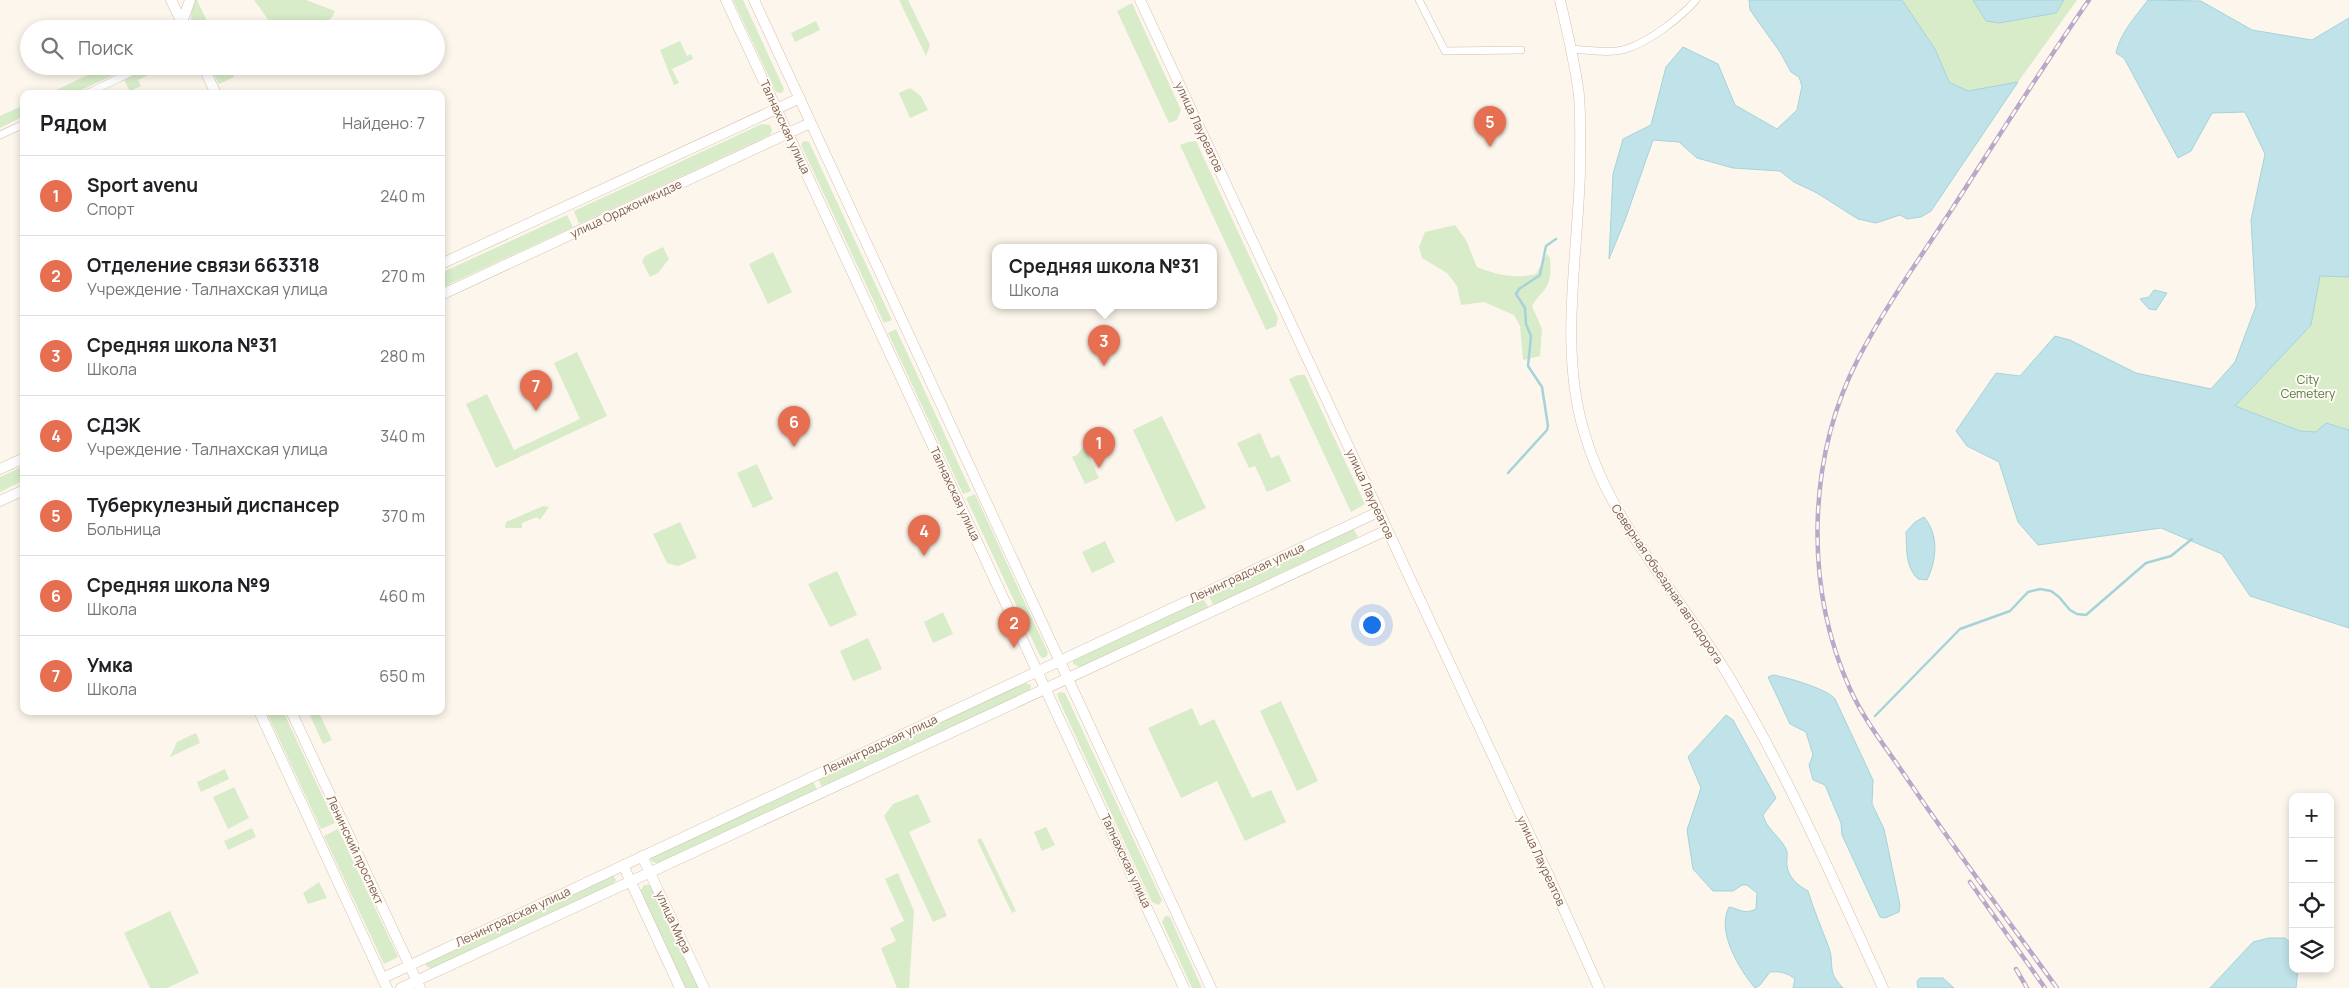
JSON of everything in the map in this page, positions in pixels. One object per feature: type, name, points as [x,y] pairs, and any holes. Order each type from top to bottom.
[{"type":"street","points":[[171,0],[181,20]]},
{"type":"street","points":[[184,20],[190,0]]},
{"type":"street","name":"Талнахская улица","points":[[726,0],[1184,988]]},
{"type":"street","name":"Талнахская улица","points":[[754,0],[1211,988]]},
{"type":"street","name":"улица Лауреатов","points":[[1140,0],[1548,874],[1598,988]]},
{"type":"street","points":[[1419,0],[1445,51],[1521,50]]},
{"type":"street","name":"Северная объездная автодорога","points":[[1560,0],[1579,95],[1580,135],[1577,231],[1570,342],[1576,401],[1584,433],[1609,495],[1626,526],[1730,677],[1782,770],[1883,988]]},
{"type":"street","points":[[1571,49],[1603,51],[1626,49],[1682,16],[1696,0]]},
{"type":"street","points":[[94,90],[125,75]]},
{"type":"street","points":[[207,75],[214,90]]},
{"type":"street","points":[[445,262],[800,98]]},
{"type":"street","name":"улица Орджоникидзе","points":[[445,293],[810,123]]},
{"type":"street","points":[[0,135],[20,126]]},
{"type":"street","points":[[0,469],[20,460]]},
{"type":"street","points":[[0,501],[20,492]]},
{"type":"street","name":"Ленинградская улица","points":[[382,978],[1378,512]]},
{"type":"street","name":"Ленинградская улица","points":[[401,988],[418,984],[630,881],[1386,530]]},
{"type":"street","points":[[260,715],[387,988]]},
{"type":"street","name":"Ленинский проспект","points":[[293,715],[418,984]]},
{"type":"street","name":"улица Мира","points":[[642,856],[704,988]]},
{"type":"street","name":"улица Мира","points":[[623,865],[680,988]]},
{"type":"green space","points":[[194,0],[197,0],[207,20],[191,20]]},
{"type":"green space","points":[[254,0],[306,0],[335,11],[330,20],[268,20]]},
{"type":"green space","points":[[733,0],[743,0],[784,89],[782,93],[776,92]]},
{"type":"green space","points":[[899,0],[908,0],[930,45],[926,56]]},
{"type":"green space","points":[[1902,0],[1973,0],[1986,21],[2056,13],[2064,0],[2077,0],[2018,82],[1968,91],[1949,82],[1935,49]]},
{"type":"green space","points":[[1132,3],[1181,110],[1177,120],[1169,123],[1117,11]]},
{"type":"green space","points":[[816,21],[820,30],[795,42],[791,33]]},
{"type":"green space","points":[[680,41],[687,56],[691,54],[693,59],[672,69],[679,83],[674,85],[660,50]]},
{"type":"green space","points":[[88,75],[113,75],[81,90],[56,90]]},
{"type":"green space","points":[[134,75],[148,75],[138,80],[141,86],[132,90],[129,90],[124,80]]},
{"type":"green space","points":[[214,75],[233,75],[234,77],[219,84]]},
{"type":"green space","points":[[910,88],[921,96],[928,110],[910,118],[899,93]]},
{"type":"green space","points":[[20,107],[20,118],[0,128],[0,116]]},
{"type":"green space","points":[[762,124],[770,125],[772,130],[770,135],[579,224],[574,211]]},
{"type":"green space","points":[[804,141],[809,142],[892,320],[884,323],[802,147],[801,144]]},
{"type":"green space","points":[[1196,141],[1278,318],[1276,326],[1266,330],[1180,145]]},
{"type":"green space","points":[[567,215],[573,227],[445,286],[445,271]]},
{"type":"green space","points":[[1455,225],[1466,240],[1477,267],[1484,270],[1506,275],[1536,274],[1547,254],[1550,258],[1548,283],[1532,306],[1542,329],[1540,356],[1523,360],[1520,326],[1514,315],[1484,302],[1461,305],[1457,286],[1447,273],[1422,258],[1419,247],[1425,232]]},
{"type":"green space","points":[[663,247],[669,259],[658,273],[650,277],[642,261],[645,256]]},
{"type":"green space","points":[[773,252],[792,292],[768,304],[749,264]]},
{"type":"green space","name":"City Cemetery","points":[[2320,276],[2349,277],[2349,430],[2338,426],[2316,432],[2300,431],[2234,406],[2311,325]]},
{"type":"green space","points":[[896,329],[971,491],[963,494],[888,333]]},
{"type":"green space","points":[[577,352],[607,416],[496,468],[466,404],[487,394],[514,450],[580,419],[554,363]]},
{"type":"green space","points":[[1298,375],[1305,375],[1365,504],[1351,512],[1289,379]]},
{"type":"green space","points":[[1162,416],[1206,508],[1176,522],[1133,430]]},
{"type":"green space","points":[[1260,433],[1271,458],[1279,455],[1291,481],[1267,492],[1255,466],[1249,468],[1237,443]]},
{"type":"green space","points":[[1084,446],[1099,478],[1085,484],[1072,457],[1077,455]]},
{"type":"green space","points":[[757,464],[773,499],[753,508],[737,473]]},
{"type":"green space","points":[[20,468],[20,482],[0,492],[0,477]]},
{"type":"green space","points":[[975,494],[1048,653],[1046,657],[1042,658],[1039,654],[966,498]]},
{"type":"green space","points":[[543,506],[549,507],[540,520],[537,517],[522,523],[522,528],[505,528],[506,522]]},
{"type":"green space","points":[[680,522],[697,558],[678,566],[667,563],[653,534]]},
{"type":"green space","points":[[1353,528],[1358,537],[1213,605],[1209,596]]},
{"type":"green space","points":[[1105,541],[1115,562],[1092,573],[1082,552]]},
{"type":"green space","points":[[837,571],[857,615],[830,627],[808,584]]},
{"type":"green space","points":[[1203,598],[1208,607],[1080,667],[1073,664],[1073,660]]},
{"type":"green space","points":[[943,612],[953,634],[933,643],[924,622]]},
{"type":"green space","points":[[868,638],[882,669],[853,681],[840,651]]},
{"type":"green space","points":[[1025,683],[1031,685],[1030,690],[822,787],[818,779]]},
{"type":"green space","points":[[1060,692],[1065,693],[1162,900],[1159,905],[1152,902],[1058,698],[1057,694]]},
{"type":"green space","points":[[1281,701],[1318,781],[1297,791],[1260,711]]},
{"type":"green space","points":[[1192,708],[1200,726],[1214,719],[1252,798],[1271,790],[1286,822],[1245,841],[1217,781],[1181,798],[1148,728]]},
{"type":"green space","points":[[268,715],[285,715],[335,823],[321,829]]},
{"type":"green space","points":[[310,715],[320,715],[332,740],[323,744]]},
{"type":"green space","points":[[196,733],[200,743],[170,757],[177,742]]},
{"type":"green space","points":[[225,769],[229,779],[201,792],[197,782]]},
{"type":"green space","points":[[813,781],[817,790],[658,864],[651,861],[651,857]]},
{"type":"green space","points":[[234,787],[249,818],[228,829],[213,797]]},
{"type":"green space","points":[[918,794],[931,822],[909,832],[947,916],[933,922],[884,816],[893,804]]},
{"type":"green space","points":[[1046,827],[1055,845],[1042,851],[1034,832]]},
{"type":"green space","points":[[252,828],[256,837],[228,850],[224,841]]},
{"type":"green space","points":[[338,829],[398,957],[384,964],[324,836]]},
{"type":"green space","points":[[981,838],[1016,911],[1012,913],[977,840]]},
{"type":"green space","points":[[898,873],[914,911],[909,988],[897,988],[881,948],[896,941],[890,928],[904,921],[885,879]]},
{"type":"green space","points":[[613,875],[616,880],[613,884],[431,969],[426,966],[426,962]]},
{"type":"green space","points":[[319,882],[327,898],[308,904],[303,893]]},
{"type":"green space","points":[[644,885],[650,885],[699,988],[685,988],[640,892]]},
{"type":"green space","points":[[170,911],[199,973],[167,988],[150,988],[124,933]]},
{"type":"green space","points":[[1165,916],[1170,917],[1202,988],[1192,988],[1162,922]]},
{"type":"water","points":[[1749,0],[1902,0],[1935,49],[1949,82],[1968,91],[2018,82],[1931,211],[1921,217],[1907,219],[1900,215],[1876,223],[1858,219],[1817,193],[1794,182],[1780,171],[1733,168],[1697,158],[1679,142],[1653,140],[1609,259],[1613,174],[1623,139],[1651,125],[1666,67],[1683,47],[1718,64],[1735,105],[1777,129],[1797,110],[1802,86],[1799,77],[1791,72],[1780,52],[1750,10]]},
{"type":"water","points":[[1973,0],[2064,0],[2056,13],[1999,23],[1986,21]]},
{"type":"water","points":[[2148,0],[2201,1],[2252,30],[2312,40],[2349,18],[2349,277],[2320,276],[2311,325],[2235,406],[2300,431],[2316,432],[2326,423],[2349,430],[2349,628],[2250,596],[2222,554],[2161,528],[2038,545],[2018,522],[1999,462],[1967,446],[1956,431],[1996,373],[2020,376],[2055,336],[2070,340],[2136,373],[2211,389],[2235,362],[2256,306],[2251,220],[2265,154],[2245,112],[2212,113],[2191,151],[2178,158],[2124,58],[2116,53],[2125,32]]},
{"type":"water","points":[[2154,290],[2167,293],[2156,310],[2149,309],[2140,299],[2149,297]]},
{"type":"water","points":[[1924,517],[1932,531],[1935,547],[1933,564],[1927,580],[1918,579],[1911,569],[1906,545],[1906,532],[1915,522]]},
{"type":"water","points":[[1773,675],[1824,691],[1835,699],[1873,780],[1872,804],[1884,829],[1900,905],[1899,912],[1885,918],[1880,917],[1842,835],[1841,823],[1825,785],[1813,780],[1809,765],[1813,755],[1806,732],[1790,724],[1768,677]]},
{"type":"water","points":[[1726,715],[1733,720],[1776,798],[1763,815],[1769,828],[1786,849],[1789,874],[1808,891],[1831,954],[1834,977],[1843,988],[1793,988],[1795,979],[1780,972],[1770,972],[1760,985],[1755,988],[1736,960],[1727,938],[1725,927],[1729,907],[1745,912],[1756,909],[1757,893],[1747,885],[1742,885],[1733,891],[1713,891],[1693,869],[1687,830],[1701,788],[1688,757]]},
{"type":"water","points":[[2269,938],[2285,938],[2289,942],[2289,973],[2298,973],[2296,988],[2210,988],[2253,942]]},
{"type":"water","points":[[1920,978],[1943,978],[1954,988],[1918,988],[1917,981]]},
{"type":"waterway","points":[[1508,473],[1547,430],[1548,426],[1542,387],[1528,366],[1531,336],[1526,324],[1525,308],[1516,294],[1519,289],[1540,275],[1546,246],[1556,239]]},
{"type":"waterway","points":[[1875,716],[1960,629],[2010,611],[2028,592],[2040,589],[2051,591],[2070,610],[2077,614],[2086,615],[2146,563],[2171,556],[2192,539]]},
{"type":"railway","points":[[2057,988],[1944,833],[1877,736],[1856,701],[1835,650],[1825,608],[1819,566],[1818,523],[1821,480],[1829,438],[1841,397],[1858,359],[1903,283],[2089,0]]},
{"type":"railway","points":[[1970,882],[2045,988]]},
{"type":"railway","points":[[2016,969],[2027,988]]},
{"type":"place","name":"Туберкулезный диспансер","points":[[1490,147]]},
{"type":"place","name":"Средняя школа №31","points":[[1104,366]]},
{"type":"place","name":"Умка","points":[[536,411]]},
{"type":"place","name":"Средняя школа №9","points":[[794,447]]},
{"type":"place","name":"Sport avenu","points":[[1099,468]]},
{"type":"place","name":"СДЭК","points":[[924,556]]},
{"type":"place","name":"Отделение связи 663318","points":[[1014,648]]}]
